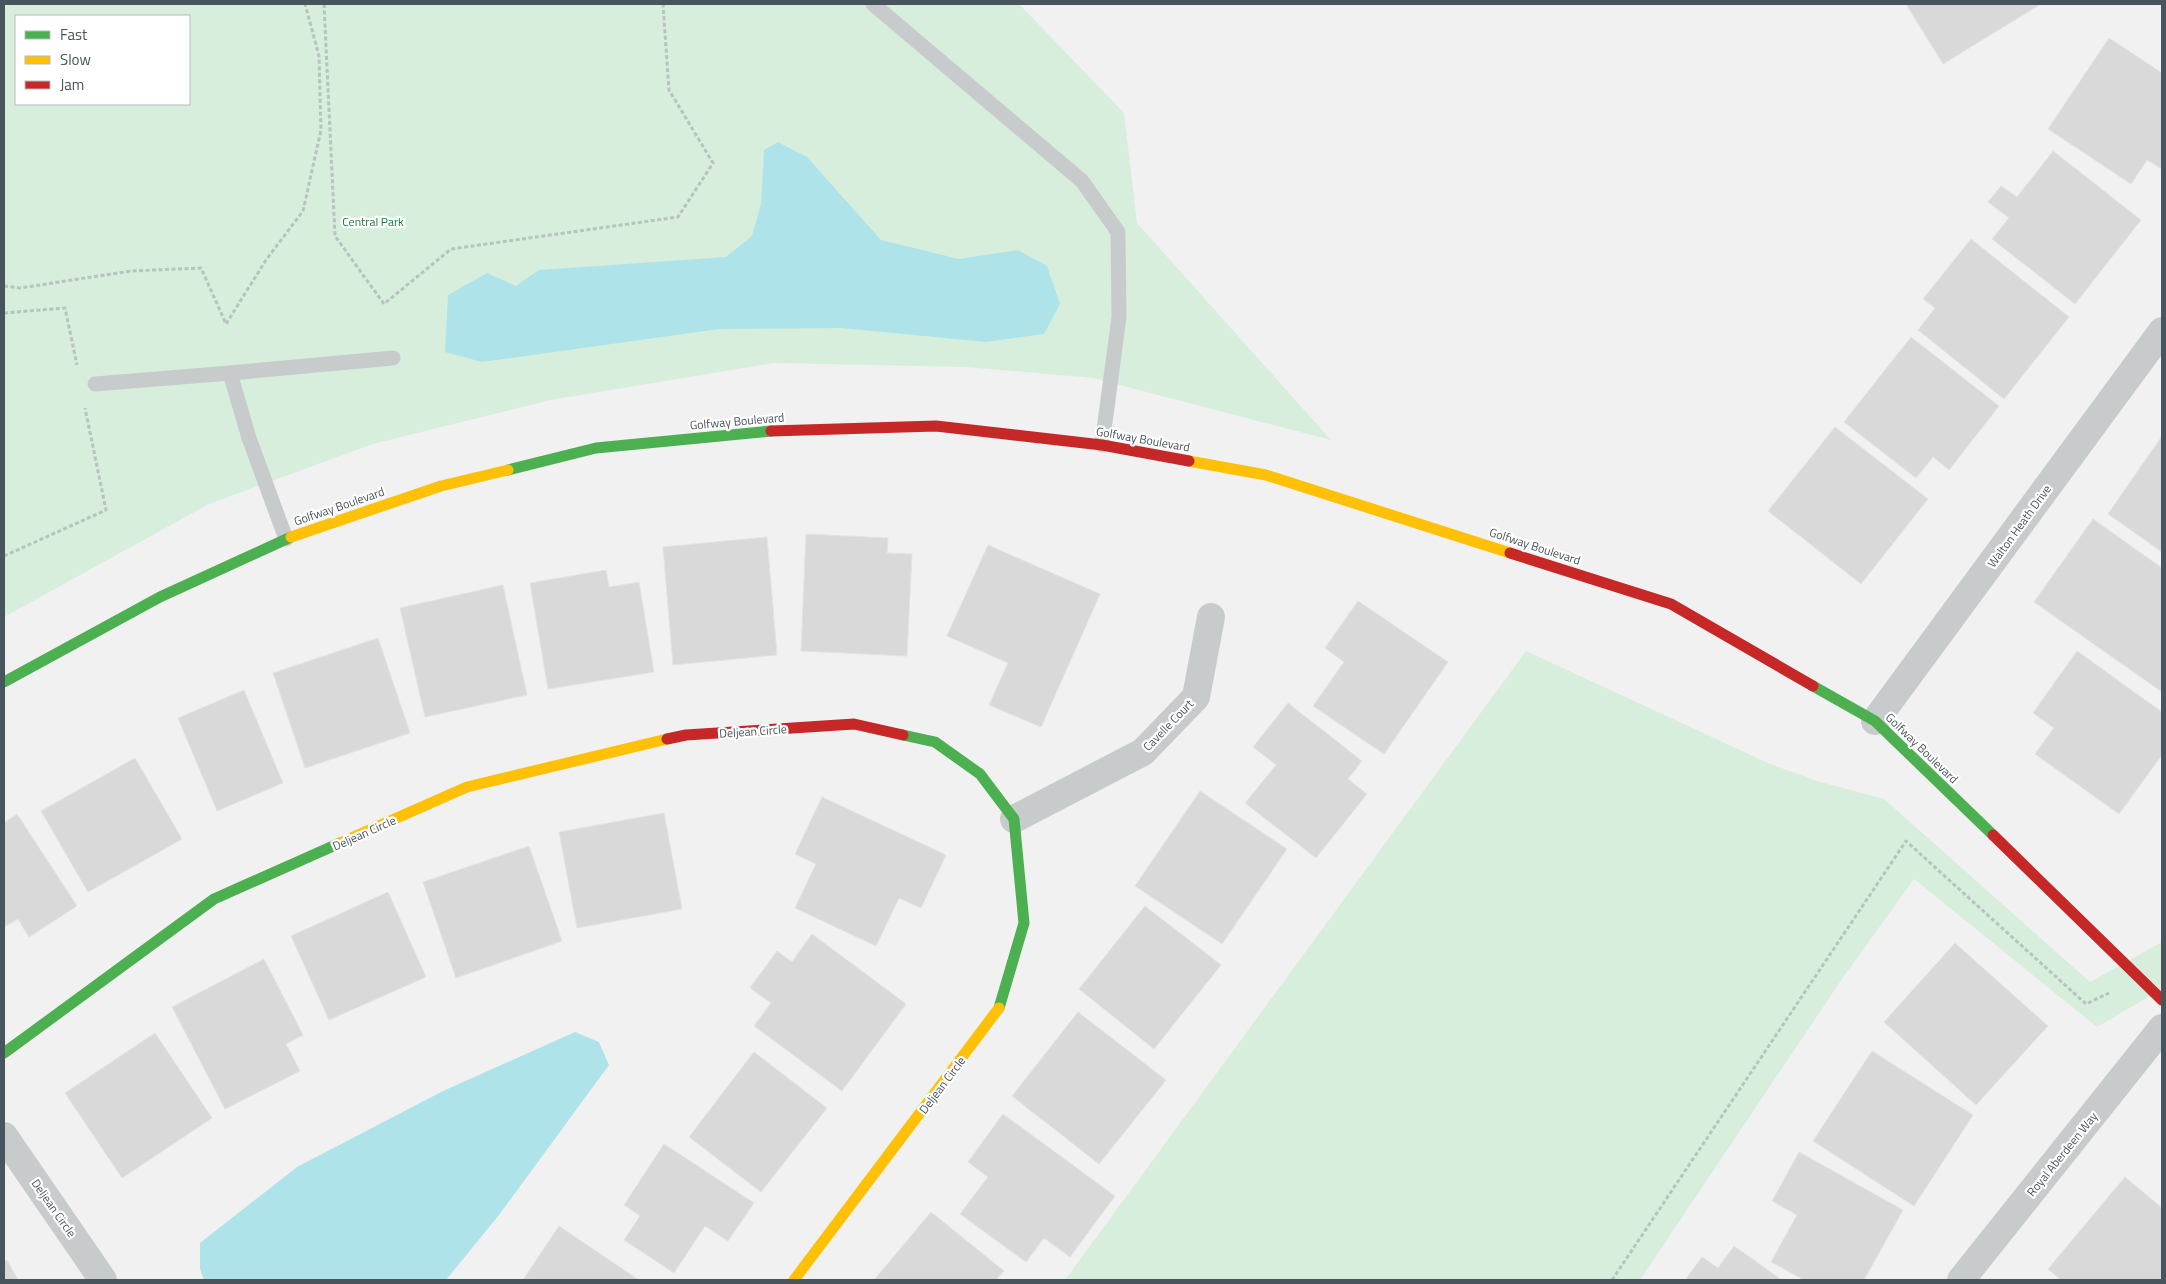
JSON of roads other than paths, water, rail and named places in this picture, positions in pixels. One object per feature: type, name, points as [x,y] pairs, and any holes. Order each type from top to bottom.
[{"type":"street","name":"Walton Heath Drive","points":[[1876,722],[2162,331]]},
{"type":"street","name":"Golfway Boulevard","points":[[4,682],[160,597],[286,539],[440,486],[596,448],[781,430],[936,426],[1102,445],[1266,475],[1672,604],[1876,722],[2162,1000]]},
{"type":"street","name":"Cavelle Court","points":[[1014,819],[1143,752],[1196,697],[1211,616]]},
{"type":"street","name":"Deljean Circle","points":[[4,1053],[214,899],[467,787],[686,735],[854,724],[936,742],[980,774],[1014,819],[1024,923],[999,1008],[794,1280]]},
{"type":"street","name":"Royal Aberdeen Way","points":[[1961,1280],[2162,1028]]},
{"type":"street","name":"Deljean Circle","points":[[4,1136],[104,1280]]},
{"type":"lane","points":[[873,4],[1082,181],[1118,232],[1119,317],[1102,445]]},
{"type":"lane","points":[[96,384],[393,358]]},
{"type":"lane","points":[[230,373],[249,438],[286,539]]},
{"type":"water","points":[[778,142],[807,157],[881,240],[959,259],[1018,250],[1047,266],[1060,304],[1044,334],[986,342],[841,328],[719,329],[482,362],[445,352],[448,295],[487,273],[516,286],[539,270],[726,257],[752,236],[761,204],[764,150]]},
{"type":"water","points":[[575,1032],[599,1042],[609,1065],[499,1215],[446,1280],[204,1280],[200,1269],[200,1243],[297,1167],[443,1091]]},
{"type":"park label","name":"Central Park","points":[[373,221]]}]
